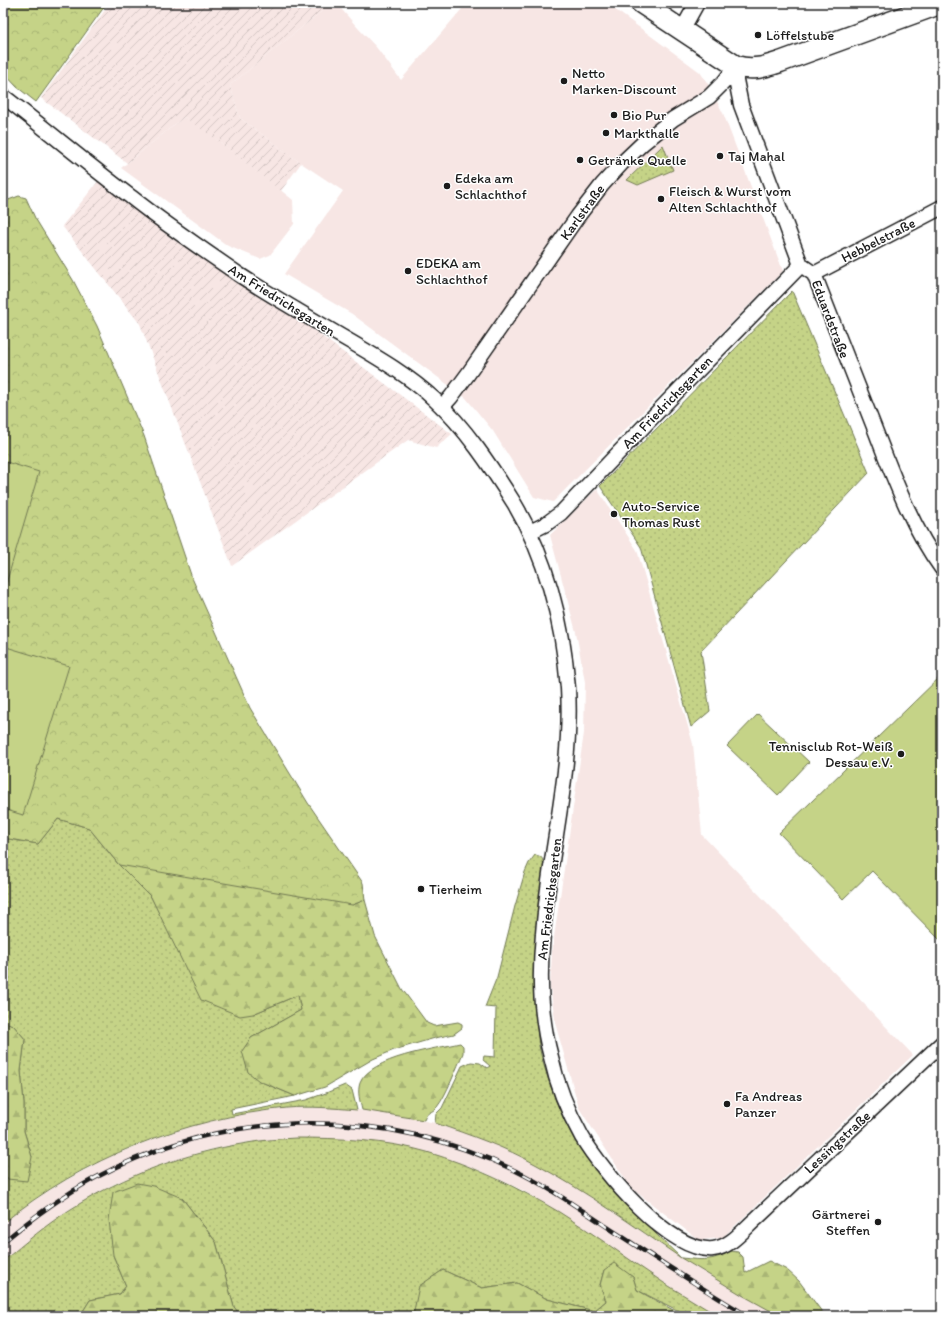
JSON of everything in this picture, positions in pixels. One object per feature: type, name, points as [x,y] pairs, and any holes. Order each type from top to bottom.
[{"type":"main road","points":[[640,3],[736,66],[745,68],[765,67],[942,3]]},
{"type":"street","points":[[682,30],[697,3]]},
{"type":"street","name":"Eduardstraße","points":[[736,66],[736,80],[741,105],[801,265],[814,274],[893,475],[918,532],[936,550],[942,569]]},
{"type":"street","name":"Karlstraße","points":[[442,407],[468,374],[578,216],[602,185],[643,142],[673,119],[709,97],[724,82],[736,66]]},
{"type":"street","name":"Am Friedrichsgarten","points":[[3,96],[130,197],[175,230],[264,291],[394,368],[414,383],[442,407],[473,443],[516,507],[530,532],[543,564],[558,616],[566,663],[569,712],[563,789],[546,902],[542,955],[542,1011],[545,1032],[556,1078],[571,1115],[594,1157],[625,1193],[646,1214],[678,1238],[701,1248],[715,1248],[724,1246],[732,1240]]},
{"type":"street","name":"Hebbelstraße","points":[[814,274],[942,207]]},
{"type":"street","name":"Am Friedrichsgarten","points":[[530,532],[546,524],[561,513],[801,265]]},
{"type":"street","name":"Lessingstraße","points":[[732,1240],[942,1043]]},
{"type":"shaded area","points":[[110,3],[332,3],[230,85],[240,118],[301,163],[281,191],[217,140],[184,117],[127,163],[41,98]]},
{"type":"shaded area","points":[[332,3],[336,3],[376,47],[401,80],[467,3],[606,3],[700,72],[723,113],[783,271],[553,502],[534,497],[493,431],[466,398],[352,314],[284,274],[343,191],[301,163],[240,118],[230,85]]},
{"type":"shaded area","points":[[184,117],[206,131],[293,200],[294,224],[270,255],[260,259],[228,246],[121,168]]},
{"type":"shaded area","points":[[100,179],[170,237],[315,331],[452,434],[436,448],[408,440],[232,566],[140,324],[62,226]]},
{"type":"shaded area","points":[[597,489],[637,550],[693,744],[702,835],[913,1055],[722,1238],[699,1240],[631,1188],[579,1108],[556,1026],[550,987],[552,951],[584,733],[585,682],[576,632],[550,535]]},
{"type":"shaded area","points":[[289,1108],[338,1108],[386,1113],[435,1123],[490,1142],[536,1164],[576,1187],[681,1258],[780,1316],[718,1316],[664,1283],[560,1213],[522,1190],[479,1170],[427,1152],[381,1143],[295,1138],[248,1142],[204,1151],[157,1166],[114,1184],[70,1209],[3,1261],[3,1223],[16,1212],[61,1183],[107,1158],[153,1139],[199,1124],[244,1114]]},
{"type":"green space","points":[[3,3],[107,3],[36,102],[17,87],[3,72]]},
{"type":"green space","points":[[663,145],[673,170],[638,185],[627,180]]},
{"type":"green space","points":[[19,196],[26,198],[35,218],[73,280],[97,326],[144,436],[192,578],[250,708],[308,803],[363,883],[365,900],[352,905],[119,865],[89,828],[58,819],[38,844],[3,838],[3,202]]},
{"type":"green space","points":[[792,291],[869,473],[701,651],[710,711],[691,727],[641,547],[600,486]]},
{"type":"green space","points":[[3,461],[39,472],[3,594]]},
{"type":"green space","points":[[149,524],[352,905],[365,900],[375,936],[402,989],[427,1023],[434,1026],[458,1022],[462,1024],[462,1028],[454,1034],[394,1050],[373,1059],[325,1087],[295,1096],[259,1081],[248,1072],[242,1051],[251,1038],[301,1010],[298,995],[253,1014],[240,1016],[201,1000],[151,897],[119,865],[108,851],[109,824]]},
{"type":"green space","points":[[3,646],[69,666],[23,815],[3,809]]},
{"type":"green space","name":"Tennisclub Rot-Weiß Dessau e.V.","points":[[942,675],[942,942],[872,871],[843,899],[779,833]]},
{"type":"green space","points":[[758,714],[809,762],[778,795],[727,746]]},
{"type":"green space","points":[[58,819],[89,828],[119,865],[151,897],[172,938],[253,1014],[298,995],[301,1010],[251,1038],[259,1081],[295,1096],[231,1109],[232,1114],[306,1100],[345,1085],[352,1090],[357,1110],[313,1107],[287,1108],[249,1113],[211,1121],[173,1132],[137,1145],[101,1161],[67,1179],[34,1200],[3,1223],[3,1176],[7,1179],[32,1157],[24,1131],[24,1103],[21,1071],[25,1039],[13,1025],[3,1022],[3,838],[38,844]]},
{"type":"green space","points":[[535,855],[542,858],[544,865],[535,943],[535,1002],[539,1046],[552,1090],[568,1128],[591,1164],[623,1201],[681,1258],[556,1175],[500,1147],[435,1123],[436,1114],[442,1108],[462,1066],[471,1062],[480,1063],[487,1068],[490,1066],[483,1060],[484,1056],[495,1057],[496,1008],[485,1007],[497,977],[525,872]]},
{"type":"green space","points":[[3,1022],[13,1025],[25,1039],[21,1071],[24,1103],[24,1131],[32,1157],[27,1181],[7,1179],[3,1176]]},
{"type":"green space","points":[[460,1043],[463,1046],[463,1053],[448,1089],[437,1107],[428,1113],[424,1120],[362,1110],[359,1086],[366,1074],[376,1067],[389,1060],[420,1051]]},
{"type":"green space","points":[[329,1138],[379,1142],[427,1152],[462,1164],[511,1186],[559,1212],[664,1283],[718,1316],[689,1316],[637,1290],[633,1277],[604,1270],[600,1285],[606,1301],[594,1311],[547,1299],[517,1283],[482,1288],[443,1270],[420,1286],[413,1316],[241,1316],[234,1307],[216,1242],[182,1198],[113,1255],[126,1286],[120,1294],[90,1300],[80,1316],[3,1316],[3,1261],[45,1227],[71,1209],[134,1176],[178,1159],[224,1147],[265,1140]]},
{"type":"green space","points":[[137,1183],[153,1186],[182,1198],[216,1242],[234,1307],[241,1316],[80,1316],[90,1300],[120,1294],[126,1286],[113,1255],[109,1220],[113,1192]]},
{"type":"green space","points":[[731,1251],[738,1252],[743,1257],[745,1273],[769,1261],[787,1270],[799,1281],[825,1316],[780,1316],[681,1258],[712,1259]]},
{"type":"green space","points":[[614,1263],[633,1277],[637,1290],[684,1316],[413,1316],[419,1286],[443,1270],[482,1288],[517,1283],[547,1299],[594,1311],[606,1301],[600,1285],[604,1270]]},
{"type":"railway","points":[[3,1242],[36,1216],[71,1192],[95,1178],[147,1154],[200,1137],[254,1127],[309,1123],[364,1126],[418,1136],[472,1152],[524,1175],[560,1196],[683,1276],[748,1316]]},
{"type":"place","name":"Löffelstube","points":[[758,35]]},
{"type":"place","name":"Netto Marken-Discount","points":[[564,81]]},
{"type":"place","name":"Bio Pur","points":[[614,115]]},
{"type":"place","name":"Markthalle","points":[[606,133]]},
{"type":"place","name":"Taj Mahal","points":[[720,156]]},
{"type":"place","name":"Getränke Quelle","points":[[580,160]]},
{"type":"place","name":"Edeka am Schlachthof","points":[[447,186]]},
{"type":"place","name":"Fleisch & Wurst vom Alten Schlachthof","points":[[661,199]]},
{"type":"place","name":"EDEKA am Schlachthof","points":[[408,271]]},
{"type":"place","name":"Auto-Service Thomas Rust","points":[[614,514]]},
{"type":"place","name":"Tennisclub Rot-Weiß Dessau e.V.","points":[[901,754]]},
{"type":"place","name":"Tierheim","points":[[421,889]]},
{"type":"place","name":"Fa Andreas Panzer","points":[[727,1104]]},
{"type":"place","name":"Gärtnerei Steffen","points":[[878,1222]]}]
